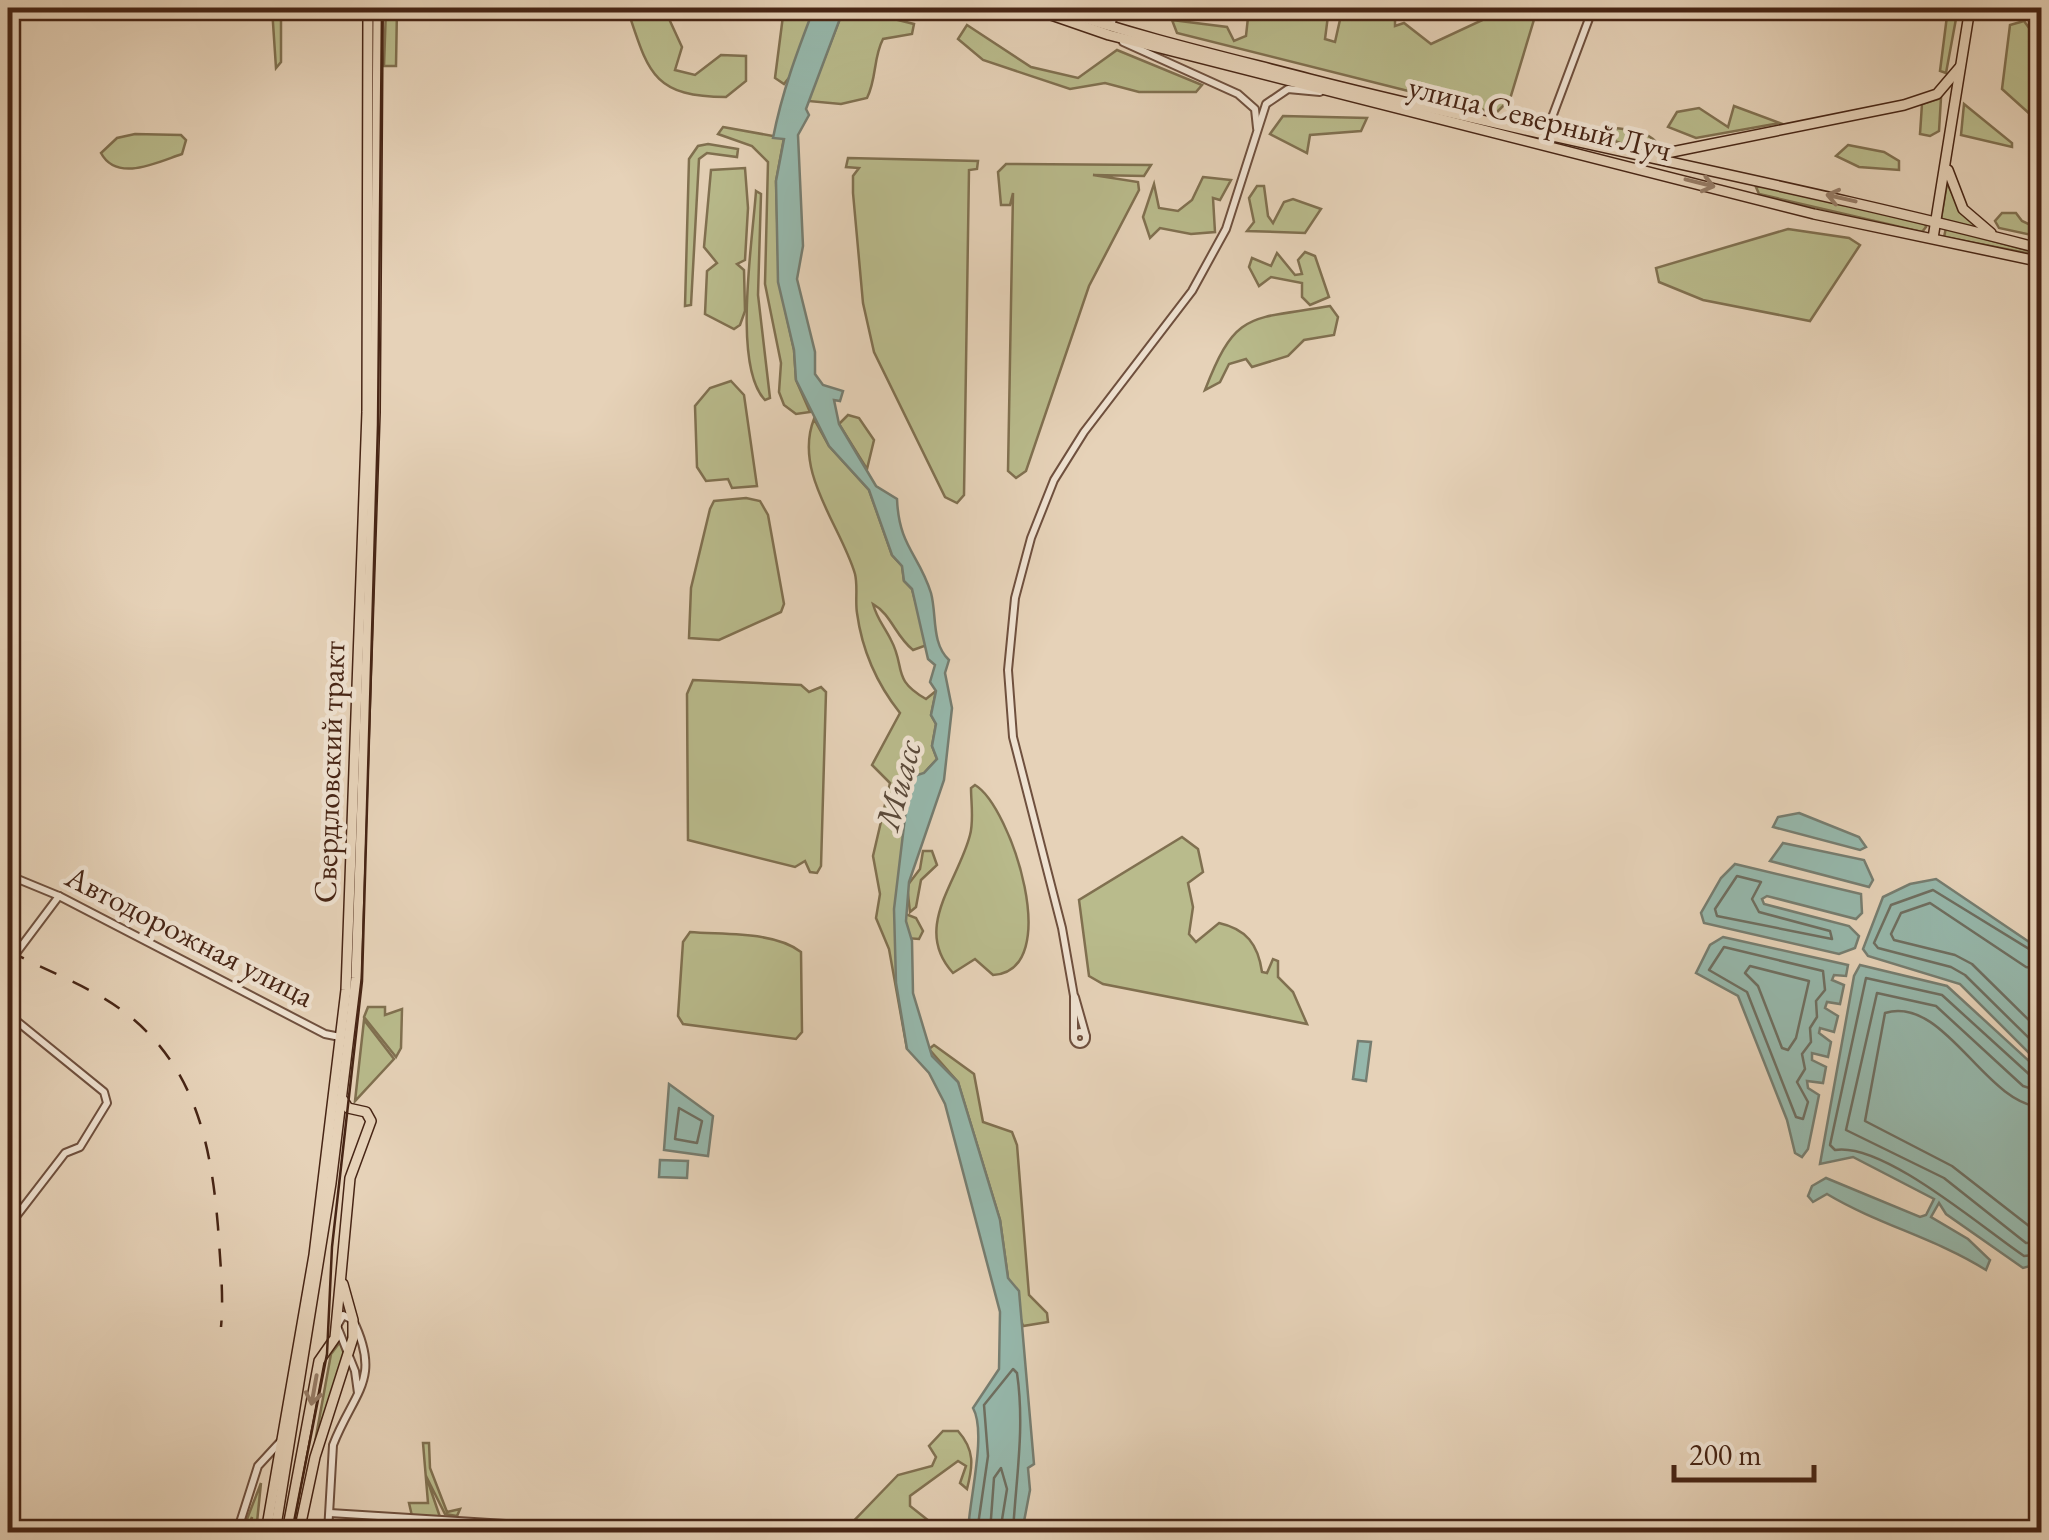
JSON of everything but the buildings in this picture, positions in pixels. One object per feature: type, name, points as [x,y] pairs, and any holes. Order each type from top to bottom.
[{"type":"main road","name":"Свердловский тракт","points":[[275,1532],[343,1100],[367,412],[368,8]]},
{"type":"main road","name":"Свердловский тракт","points":[[266,1532],[356,978],[375,412],[378,8]]},
{"type":"main road","name":"улица Северный Луч","points":[[1031,8],[1336,93],[1752,196],[2041,262]]},
{"type":"main road","name":"улица Северный Луч","points":[[1055,8],[1110,30],[1544,137],[1757,181],[2042,249]]},
{"type":"main road","points":[[1933,238],[1970,8]]},
{"type":"main road","points":[[1639,158],[1904,105],[1936,94],[1960,67]]},
{"type":"main road","points":[[1947,158],[1950,184],[1959,202],[1978,225],[2002,239]]},
{"type":"main road","points":[[1752,196],[1748,185],[1757,181]]},
{"type":"main road","points":[[287,1532],[316,1373],[337,1326],[350,1178],[371,1118],[366,1112],[350,1109],[343,1100]]},
{"type":"main road","points":[[340,1122],[350,1109]]},
{"type":"main road","points":[[299,1532],[330,1408],[350,1357],[353,1320],[341,1263]]},
{"type":"street","points":[[1116,8],[1110,30],[1238,94],[1255,110],[1257,130]]},
{"type":"street","points":[[1544,137],[1593,8]]},
{"type":"street","points":[[1074,996],[1074,1036],[1080,1045],[1086,1036],[1013,737],[1008,670],[1015,598],[1031,538],[1054,480],[1084,432],[1192,291],[1226,229],[1266,104],[1280,92],[1336,93]]},
{"type":"street","name":"Автодорожная улица","points":[[8,876],[59,896],[325,1034],[345,1038]]},
{"type":"street","points":[[8,964],[59,896]]},
{"type":"street","points":[[8,1014],[104,1092],[107,1103],[80,1147],[64,1153],[8,1227]]},
{"type":"street","points":[[328,1532],[333,1445],[358,1393],[368,1360],[353,1320],[342,1316],[337,1326],[350,1357],[358,1393]]},
{"type":"street","points":[[350,1357],[359,1367],[368,1360]]},
{"type":"street","points":[[330,1408],[344,1400],[350,1410]]},
{"type":"street","points":[[237,1532],[258,1466],[282,1440]]},
{"type":"street","points":[[330,1513],[636,1532]]},
{"type":"green space","points":[[272,8],[281,8],[281,62],[276,68]]},
{"type":"green space","points":[[386,8],[397,8],[396,66],[384,66]]},
{"type":"green space","points":[[627,8],[664,8],[682,47],[675,70],[695,75],[721,55],[746,56],[746,81],[726,97],[701,96],[667,85],[648,63]]},
{"type":"green space","points":[[784,8],[814,8],[792,74],[784,84],[775,78]]},
{"type":"green space","points":[[844,8],[895,8],[894,19],[914,24],[912,34],[883,39],[867,98],[841,104],[808,101]]},
{"type":"green space","points":[[1249,8],[1329,8],[1325,39],[1335,42],[1342,11],[1371,8],[1376,14],[1387,8],[1395,11],[1395,26],[1404,23],[1431,44],[1508,8],[1533,8],[1536,13],[1510,99],[1496,113],[1177,33],[1172,20],[1227,27],[1234,41],[1246,36]]},
{"type":"green space","points":[[1948,8],[1958,8],[1946,73],[1940,71]]},
{"type":"green space","points":[[2024,21],[2029,28],[2041,31],[2041,124],[2002,89],[2010,25]]},
{"type":"green space","points":[[967,25],[1031,67],[1078,78],[1117,50],[1202,85],[1196,92],[1139,92],[1105,83],[1070,89],[983,60],[958,39]]},
{"type":"green space","points":[[1941,98],[1939,131],[1930,136],[1920,134],[1922,104]]},
{"type":"green space","points":[[1964,104],[2012,143],[2012,147],[1961,135]]},
{"type":"green space","points":[[1734,106],[1780,123],[1696,138],[1668,127],[1677,112],[1699,108],[1728,127]]},
{"type":"green space","points":[[1283,116],[1367,118],[1361,131],[1310,135],[1307,153],[1270,134]]},
{"type":"green space","points":[[723,127],[784,138],[776,181],[779,282],[794,350],[796,380],[810,412],[796,414],[784,405],[779,392],[781,363],[765,284],[768,162],[752,146],[718,134]]},
{"type":"green space","points":[[1603,127],[1640,132],[1657,143],[1655,147],[1620,143],[1594,133]]},
{"type":"green space","points":[[135,134],[181,135],[186,140],[182,154],[138,168],[117,167],[101,153],[117,138]]},
{"type":"green space","points":[[1848,145],[1884,152],[1899,161],[1899,170],[1859,167],[1836,156]]},
{"type":"green space","points":[[698,146],[738,149],[737,157],[707,153],[699,159],[691,305],[685,306],[689,159]]},
{"type":"green space","points":[[848,158],[978,161],[977,169],[969,170],[964,495],[957,503],[945,497],[874,352],[863,303],[853,193],[853,176],[859,168],[846,167]]},
{"type":"green space","points":[[1006,164],[1151,165],[1144,176],[1093,175],[1138,182],[1139,190],[1089,286],[1026,471],[1016,478],[1008,471],[1013,193],[1010,205],[1001,205],[998,172]]},
{"type":"green space","points":[[745,168],[745,260],[737,264],[744,270],[745,311],[740,325],[734,329],[705,314],[707,271],[717,263],[704,247],[711,170]]},
{"type":"green space","points":[[1203,177],[1231,180],[1220,200],[1213,198],[1215,232],[1191,234],[1160,228],[1150,238],[1143,217],[1154,184],[1159,208],[1178,211],[1192,200]]},
{"type":"green space","points":[[1947,183],[1961,211],[1983,230],[1941,219]]},
{"type":"green space","points":[[1764,185],[1925,223],[1926,227],[1922,232],[1759,194],[1756,187]]},
{"type":"green space","points":[[1257,186],[1264,186],[1268,216],[1273,223],[1284,202],[1293,199],[1321,209],[1305,233],[1247,231],[1254,222],[1249,198]]},
{"type":"green space","points":[[756,191],[761,194],[758,295],[770,398],[765,400],[749,360],[747,331]]},
{"type":"green space","points":[[2002,213],[2016,213],[2022,221],[2041,230],[2041,237],[1999,228],[1995,221]]},
{"type":"green space","points":[[1946,228],[2041,254],[2041,256],[1944,237]]},
{"type":"green space","points":[[1788,229],[1849,238],[1860,245],[1810,321],[1703,300],[1659,282],[1656,268]]},
{"type":"green space","points":[[1305,252],[1315,256],[1329,297],[1310,305],[1302,297],[1302,283],[1271,277],[1259,286],[1249,267],[1252,258],[1271,266],[1277,253],[1295,275],[1302,274],[1298,260]]},
{"type":"green space","points":[[1330,306],[1338,317],[1334,335],[1304,340],[1288,356],[1252,367],[1246,359],[1229,364],[1220,382],[1205,390],[1226,345],[1249,323]]},
{"type":"green space","points":[[731,381],[744,395],[757,486],[732,488],[728,479],[706,481],[697,467],[695,406],[710,388]]},
{"type":"green space","points":[[848,415],[859,418],[874,440],[867,469],[839,424]]},
{"type":"green space","points":[[814,419],[829,446],[869,490],[892,555],[902,566],[904,581],[912,589],[927,645],[913,650],[873,604],[904,679],[926,699],[936,691],[931,715],[936,724],[932,746],[937,759],[924,773],[895,910],[916,918],[923,931],[919,939],[906,938],[896,983],[907,1049],[889,949],[876,918],[880,894],[873,856],[890,783],[872,765],[900,713],[867,653],[859,627],[855,574],[814,479],[809,439]]},
{"type":"green space","points":[[714,501],[760,501],[768,515],[784,604],[781,612],[719,640],[689,638],[691,588],[710,509]]},
{"type":"green space","points":[[693,680],[801,685],[809,692],[821,687],[826,692],[821,866],[817,873],[810,872],[805,861],[795,867],[688,840],[687,694]]},
{"type":"green space","points":[[975,785],[989,799],[1016,853],[1028,919],[1026,947],[1014,967],[993,975],[975,959],[953,973],[941,956],[937,939],[942,905],[970,835],[971,788]]},
{"type":"green space","points":[[1182,837],[1198,849],[1203,872],[1188,883],[1193,907],[1189,934],[1196,942],[1219,923],[1237,929],[1254,946],[1262,972],[1267,973],[1273,959],[1278,961],[1278,977],[1293,992],[1307,1024],[1103,984],[1089,976],[1079,900]]},
{"type":"green space","points":[[923,851],[932,851],[937,865],[921,880],[916,907],[910,912],[907,886],[920,869]]},
{"type":"green space","points":[[690,932],[763,937],[801,952],[802,1032],[796,1039],[683,1024],[678,1016],[683,942]]},
{"type":"green space","points":[[368,1007],[385,1007],[385,1015],[402,1009],[401,1048],[396,1057],[364,1017]]},
{"type":"green space","points":[[364,1020],[394,1059],[355,1101]]},
{"type":"green space","points":[[934,1045],[974,1074],[983,1122],[1012,1132],[1017,1145],[1029,1295],[1047,1313],[1048,1322],[1023,1326],[1008,1278],[1000,1220],[958,1082],[929,1049]]},
{"type":"green space","points":[[340,1342],[345,1354],[315,1442],[331,1354]]},
{"type":"green space","points":[[943,1431],[958,1431],[970,1452],[967,1489],[960,1483],[966,1466],[958,1461],[910,1496],[910,1506],[929,1521],[962,1522],[963,1532],[929,1532],[897,1524],[885,1532],[843,1532],[898,1475],[932,1466],[936,1457],[929,1446]]},
{"type":"green space","points":[[423,1443],[429,1443],[430,1468],[447,1512],[460,1509],[457,1516],[445,1514],[426,1476],[440,1517],[412,1516],[409,1503],[428,1503]]},
{"type":"green space","points":[[261,1483],[256,1532],[249,1532],[252,1517],[246,1532],[242,1532]]},
{"type":"water","name":"Миасс","points":[[814,8],[844,8],[806,109],[809,115],[798,135],[803,246],[797,279],[815,352],[815,374],[823,385],[843,391],[840,401],[834,400],[839,424],[876,486],[897,499],[901,528],[931,593],[939,645],[949,660],[945,673],[952,708],[944,780],[909,882],[906,921],[912,941],[913,993],[932,1056],[958,1082],[1000,1220],[1008,1278],[1019,1291],[1034,1464],[1028,1468],[1030,1490],[1022,1532],[968,1532],[978,1450],[973,1408],[999,1369],[1000,1312],[945,1104],[929,1073],[907,1049],[896,983],[894,909],[908,792],[914,776],[924,773],[937,759],[932,746],[936,724],[931,715],[936,691],[930,682],[935,665],[928,659],[912,589],[904,581],[902,566],[892,555],[869,490],[829,446],[796,380],[794,350],[778,282],[776,181],[784,139],[773,138],[785,88]]},
{"type":"water","points":[[1799,813],[1859,837],[1866,847],[1860,850],[1773,827],[1778,817]]},
{"type":"water","points":[[1783,843],[1864,860],[1873,880],[1869,887],[1770,861]]},
{"type":"water","points":[[1735,864],[1861,894],[1862,913],[1856,919],[1767,896],[1762,899],[1764,904],[1849,926],[1859,936],[1855,948],[1839,954],[1704,923],[1701,913],[1721,878]]},
{"type":"water","points":[[1936,879],[2041,950],[2041,1065],[1960,984],[1868,956],[1863,949],[1883,897],[1910,884]]},
{"type":"water","points":[[1723,937],[1848,965],[1846,976],[1834,975],[1832,980],[1844,985],[1840,1004],[1827,1002],[1825,1008],[1838,1016],[1834,1032],[1820,1028],[1819,1033],[1831,1042],[1828,1057],[1812,1053],[1812,1060],[1826,1067],[1823,1083],[1807,1081],[1808,1088],[1819,1095],[1808,1149],[1802,1157],[1795,1153],[1787,1120],[1738,996],[1696,973],[1710,945]]},
{"type":"water","points":[[1860,965],[1947,986],[2041,1072],[2037,1178],[2041,1198],[2041,1263],[2023,1268],[1946,1214],[1939,1203],[1931,1217],[1968,1239],[1990,1260],[1986,1270],[1827,1194],[1813,1202],[1808,1196],[1812,1186],[1826,1178],[1920,1217],[1926,1215],[1934,1199],[1853,1157],[1820,1164],[1854,976]]},
{"type":"water","points":[[1358,1041],[1371,1042],[1366,1081],[1353,1079]]},
{"type":"water","points":[[669,1084],[713,1116],[708,1156],[664,1150]]},
{"type":"water","points":[[660,1160],[688,1161],[687,1178],[659,1177]]},
{"type":"tram line","points":[[292,1532],[327,1354],[332,1247],[362,981],[378,425],[382,8]]},
{"type":"railway","points":[[8,950],[123,1011],[147,1032],[183,1081],[204,1136],[215,1196],[221,1327]]}]
